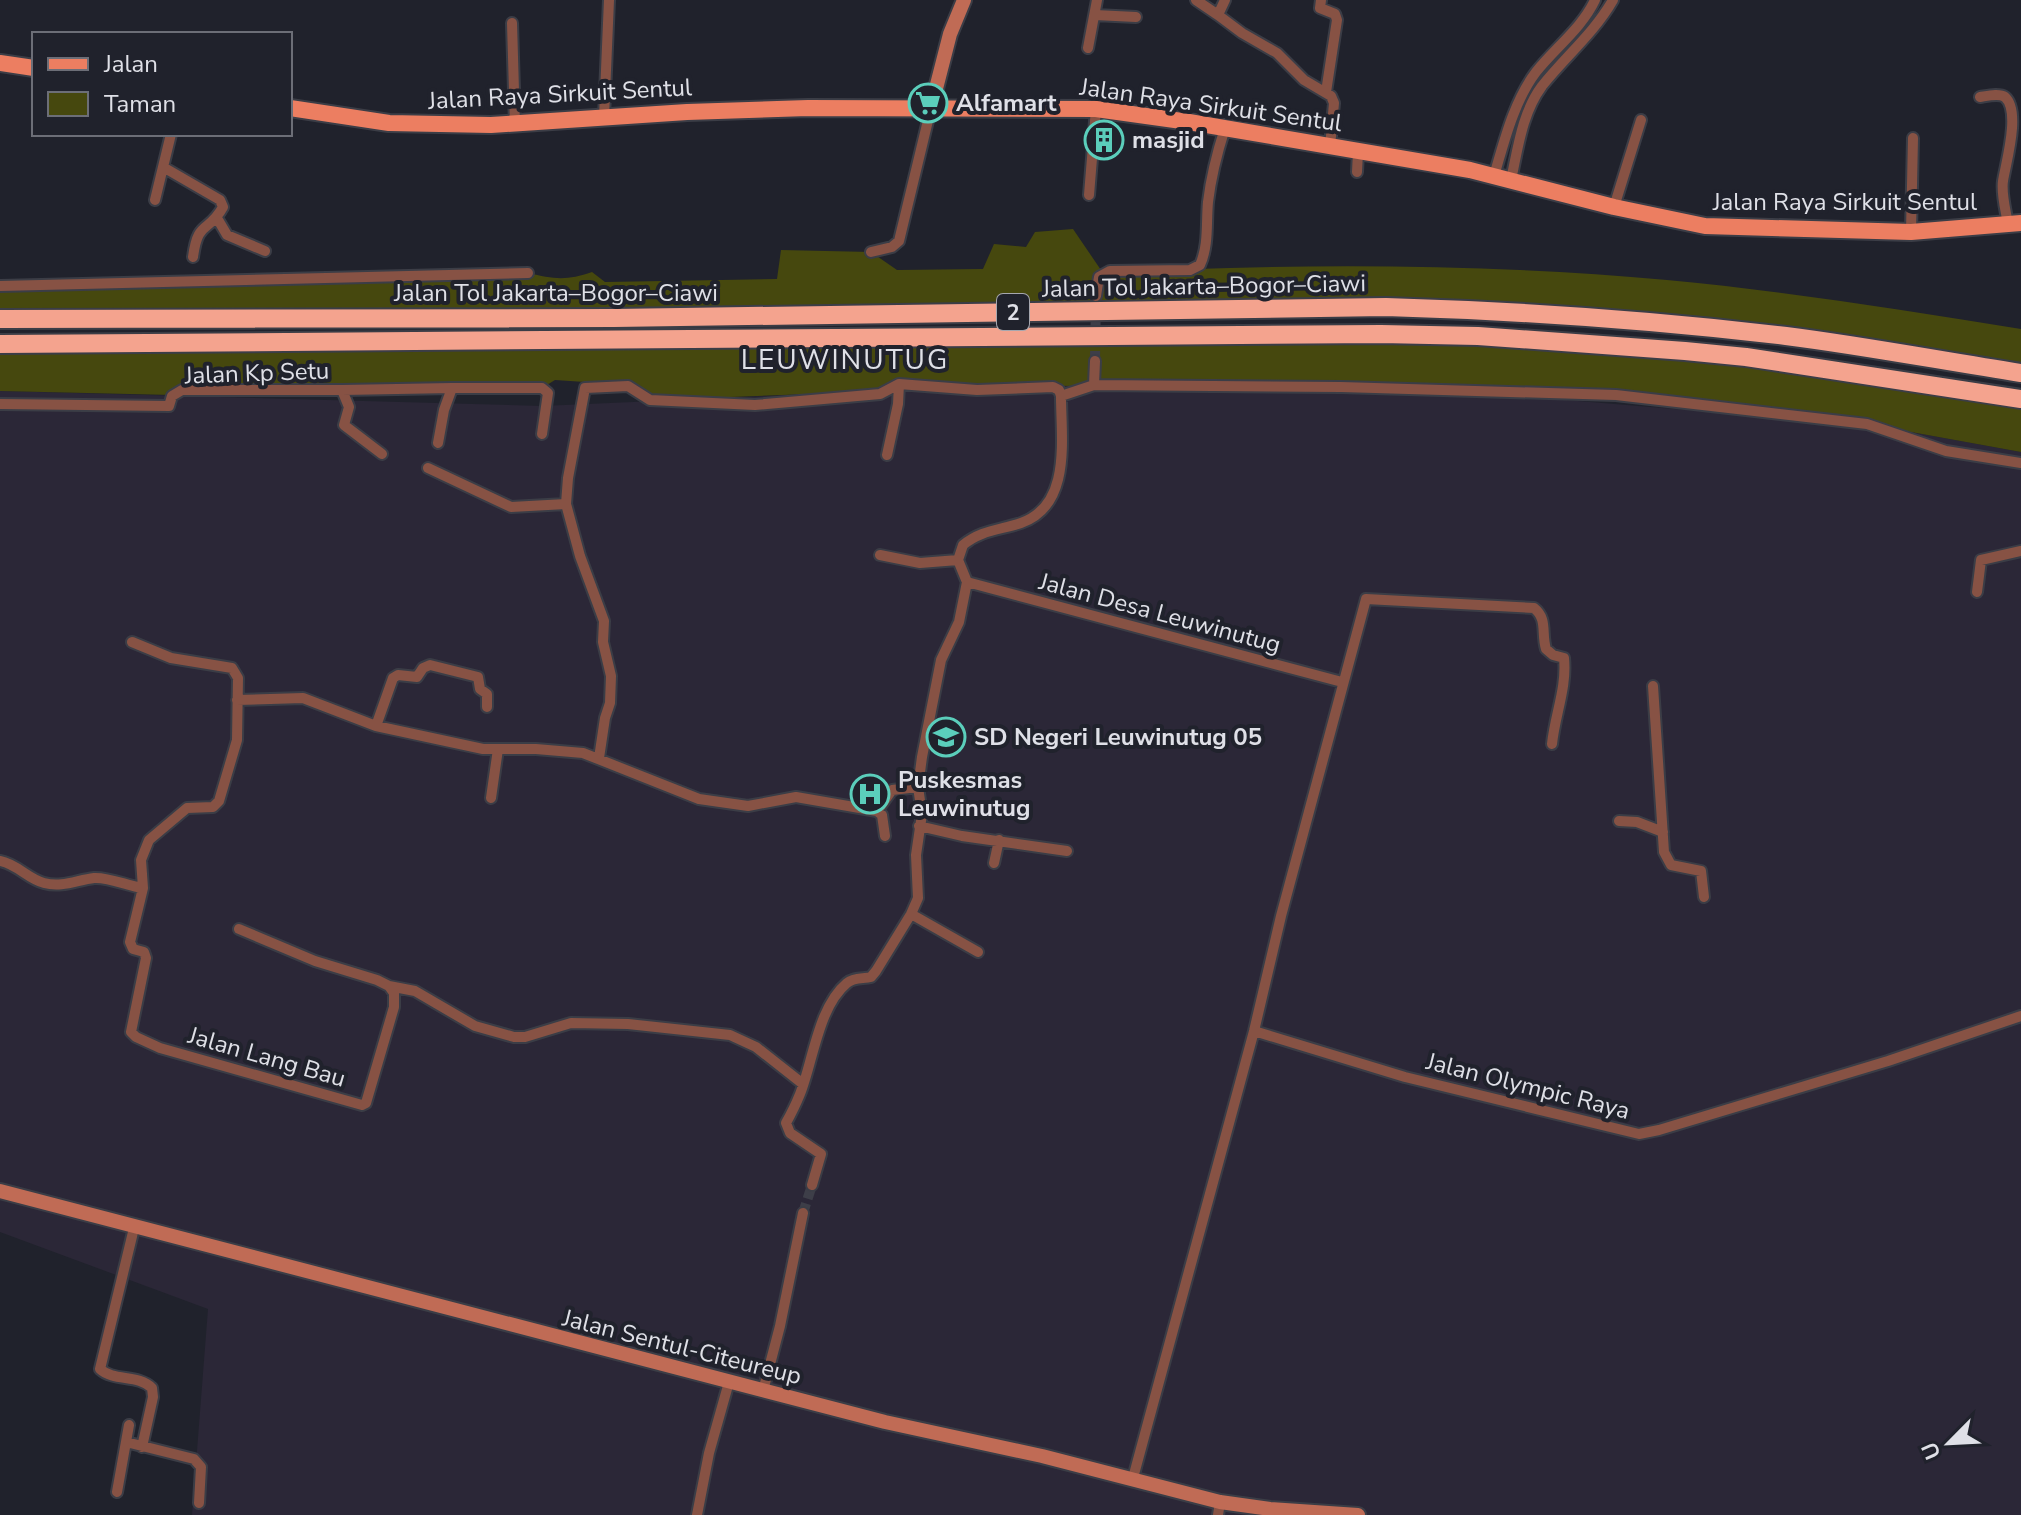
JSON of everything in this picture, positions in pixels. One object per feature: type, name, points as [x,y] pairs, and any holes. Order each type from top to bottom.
[{"type":"highway","name":"Jalan Tol Jakarta–Bogor–Ciawi","points":[[0,319],[614,318],[1386,307],[1656,323],[1788,337],[2021,373]]},
{"type":"highway","name":"Jalan Tol Jakarta–Bogor–Ciawi","points":[[0,344],[1381,334],[1478,336],[1746,357],[2021,399]]},
{"type":"main road","points":[[1,68],[32,68]]},
{"type":"main road","name":"Jalan Raya Sirkuit Sentul","points":[[292,108],[389,123],[515,125],[604,117],[808,108],[1096,109],[1225,128],[1503,178],[1614,207],[1705,226],[1911,232],[2014,224]]},
{"type":"street","points":[[604,117],[609,0]]},
{"type":"street","points":[[871,252],[888,249],[899,241],[950,34],[964,0]]},
{"type":"street","points":[[1088,48],[1097,0]]},
{"type":"street","points":[[1196,0],[1242,33],[1277,53],[1304,80],[1326,92],[1334,103],[1330,147]]},
{"type":"street","points":[[1218,15],[1225,0]]},
{"type":"street","points":[[1321,0],[1320,8],[1335,14],[1337,20],[1326,92]]},
{"type":"street","points":[[1503,178],[1514,116],[1530,81],[1583,20],[1595,0]]},
{"type":"street","points":[[1503,178],[1542,87],[1588,36],[1613,0]]},
{"type":"street","points":[[1095,15],[1136,17]]},
{"type":"street","points":[[512,23],[515,125]]},
{"type":"street","points":[[1980,97],[2002,95],[2010,101],[2014,110],[2013,148],[2003,185],[2014,224]]},
{"type":"street","points":[[1089,195],[1096,109]]},
{"type":"street","points":[[1514,116],[1526,120]]},
{"type":"street","points":[[1614,207],[1641,120]]},
{"type":"street","points":[[1096,296],[1099,277],[1110,271],[1190,270],[1200,265],[1206,248],[1208,200],[1214,164],[1225,128]]},
{"type":"street","points":[[155,200],[171,136]]},
{"type":"street","points":[[1911,232],[1913,138]]},
{"type":"street","points":[[1357,172],[1358,152]]},
{"type":"street","points":[[163,167],[220,200],[223,207],[217,218],[200,229],[193,257]]},
{"type":"street","points":[[217,218],[227,235],[265,251]]},
{"type":"street","points":[[0,286],[528,273]]},
{"type":"street","points":[[1094,385],[1095,361]]},
{"type":"street","points":[[887,455],[899,384]]},
{"type":"street","points":[[599,758],[610,703],[611,676],[603,642],[604,621],[580,556],[566,504],[585,388],[628,386],[650,400],[755,405],[880,394],[899,384],[977,390],[1053,387],[1059,390],[1060,471],[1054,496],[1041,511],[1024,522],[995,528],[969,540],[960,550],[958,560],[967,582],[959,622],[941,660],[918,787],[922,803],[916,855],[918,898],[871,977],[852,980],[835,1000],[813,1044],[803,1084],[786,1123],[790,1133],[821,1154],[812,1185]]},
{"type":"street","points":[[1061,396],[1094,385],[1341,387],[1616,395],[1867,424],[1946,451],[2021,463]]},
{"type":"street","points":[[438,443],[452,388]]},
{"type":"street","points":[[342,390],[542,388],[548,393],[542,434]]},
{"type":"street","name":"Jalan Kp Setu","points":[[0,404],[169,406],[172,396],[182,390],[342,390],[349,407],[344,425],[382,454]]},
{"type":"street","points":[[428,468],[511,507],[566,504]]},
{"type":"street","points":[[1977,592],[1981,560],[2021,551]]},
{"type":"street","points":[[880,555],[920,563],[958,560]]},
{"type":"street","name":"Jalan Desa Leuwinutug","points":[[967,582],[1342,682]]},
{"type":"street","points":[[1133,1478],[1254,1031],[1342,682],[1366,599],[1534,608],[1544,620],[1546,649],[1564,658],[1563,690],[1552,744]]},
{"type":"street","points":[[0,861],[41,883],[76,884],[93,878],[143,888],[141,860],[149,840],[187,808],[213,807],[219,801],[237,740],[238,678],[232,668],[171,658],[132,642]]},
{"type":"street","points":[[376,726],[393,678],[398,675],[417,677],[428,665],[478,677],[480,689],[487,694],[487,707]]},
{"type":"street","points":[[1653,686],[1667,862],[1674,867],[1701,871],[1704,897]]},
{"type":"street","points":[[237,700],[309,699],[376,726],[483,749],[565,751],[599,758],[699,799],[748,806],[796,797],[879,813]]},
{"type":"street","points":[[491,798],[498,749]]},
{"type":"street","points":[[885,836],[879,813],[892,790],[918,787]]},
{"type":"street","points":[[1619,821],[1637,822],[1663,832]]},
{"type":"street","points":[[919,826],[962,836],[1067,851]]},
{"type":"street","points":[[994,863],[999,840]]},
{"type":"street","name":"Jalan Lang Bau","points":[[143,888],[130,942],[133,949],[144,952],[146,958],[131,1032],[160,1048],[362,1105],[370,1096],[394,1007],[394,993],[389,986]]},
{"type":"street","points":[[911,914],[978,952]]},
{"type":"street","points":[[239,929],[315,961],[389,986],[415,991],[475,1026],[514,1037],[525,1037],[571,1023],[628,1024],[730,1035],[756,1047],[803,1084]]},
{"type":"street","name":"Jalan Olympic Raya","points":[[1254,1031],[1405,1077],[1639,1134],[1888,1061],[2021,1016]]},
{"type":"street","name":"Jalan Sentul-Citeureup","points":[[0,1191],[885,1422],[1133,1478],[1219,1508],[1358,1515]]},
{"type":"street","points":[[763,1391],[803,1213]]},
{"type":"street","points":[[134,1228],[100,1369],[111,1375],[141,1381],[152,1388],[153,1397],[142,1447]]},
{"type":"street","points":[[697,1515],[709,1453],[729,1382]]},
{"type":"street","points":[[117,1492],[129,1425]]},
{"type":"street","points":[[126,1442],[194,1459],[201,1467],[199,1503]]},
{"type":"shaded area","points":[[1061,383],[1469,392],[1878,426],[2021,452],[2021,1515],[192,1515],[208,1309],[0,1232],[0,391],[542,406]]},
{"type":"green space","points":[[1073,229],[1103,273],[1314,266],[1526,270],[1711,284],[1888,308],[2021,329],[2021,373],[1788,337],[1476,310],[0,319],[0,285],[528,273],[560,278],[592,272],[605,282],[777,279],[781,250],[871,252],[897,270],[983,269],[994,244],[1026,247],[1035,232]]},
{"type":"green space","points":[[1538,340],[2021,399],[2021,452],[1867,424],[1607,395],[1142,385],[962,387],[899,384],[890,391],[650,400],[634,388],[585,388],[585,382],[555,380],[542,388],[182,390],[172,395],[0,391],[0,344]]},
{"type":"tunnel","points":[[1095,361],[1096,296]]},
{"type":"tunnel","points":[[803,1213],[812,1185]]},
{"type":"place","name":"Alfamart","points":[[928,103]]},
{"type":"place","name":"masjid","points":[[1104,140]]},
{"type":"place","name":"SD Negeri Leuwinutug 05","points":[[946,737]]},
{"type":"place","name":"Puskesmas Leuwinutug","points":[[870,794]]},
{"type":"district","name":"LEUWINUTUG","points":[[845,359]]}]
